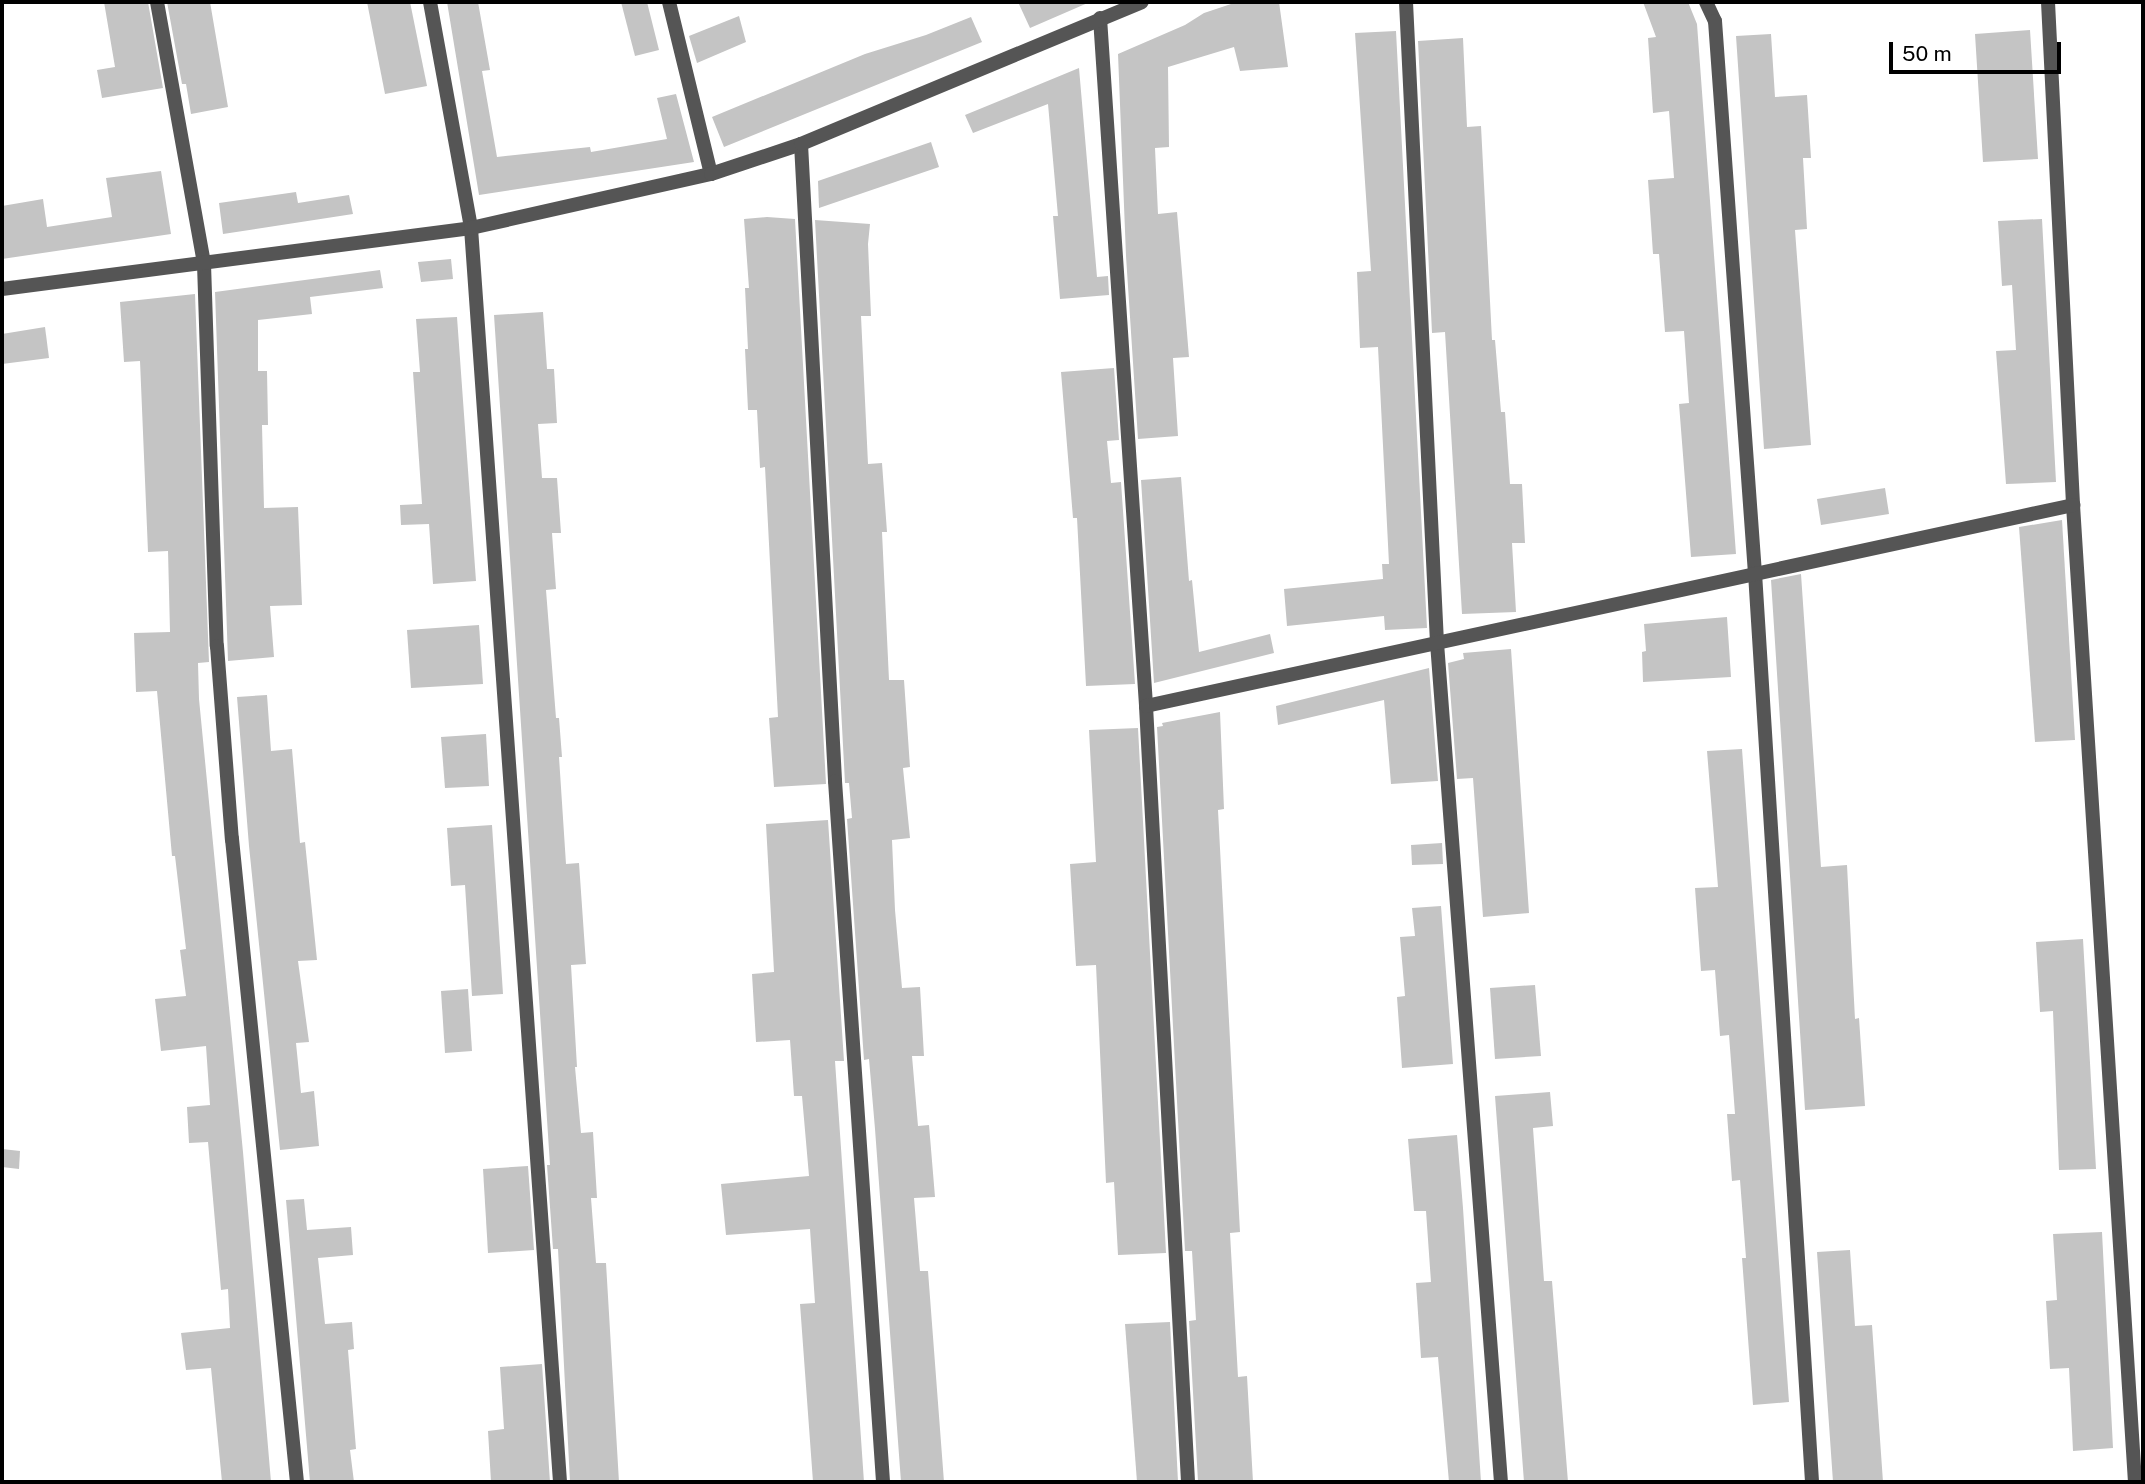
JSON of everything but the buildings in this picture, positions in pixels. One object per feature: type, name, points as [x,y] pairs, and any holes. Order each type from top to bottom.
[{"type":"street","points":[[157,2],[204,264],[218,660],[232,839],[297,1482]]},
{"type":"street","points":[[430,2],[471,228],[560,1482]]},
{"type":"street","points":[[670,2],[711,174]]},
{"type":"street","points":[[2,289],[471,228],[711,174],[801,144],[1142,2]]},
{"type":"street","points":[[1406,2],[1437,643],[1501,1482]]},
{"type":"street","points":[[1706,2],[1716,21],[1755,573],[1812,1482]]},
{"type":"street","points":[[2048,2],[2073,505],[2135,1482]]},
{"type":"street","points":[[1100,18],[1146,706],[1188,1482]]},
{"type":"street","points":[[801,144],[834,767],[883,1482]]},
{"type":"street","points":[[1146,706],[2073,505]]}]
